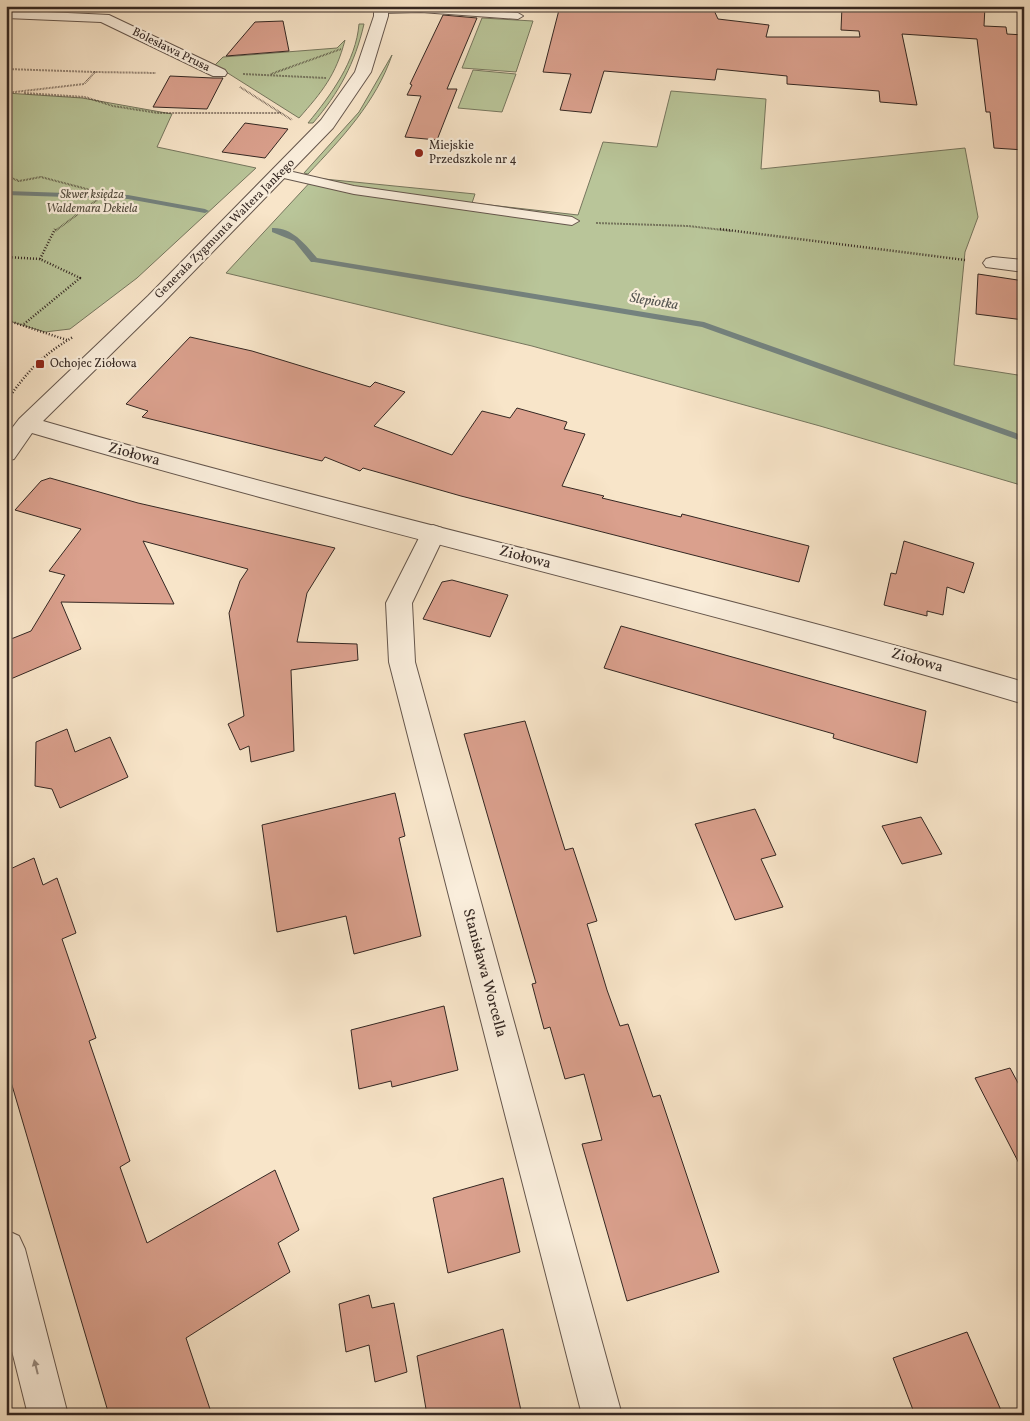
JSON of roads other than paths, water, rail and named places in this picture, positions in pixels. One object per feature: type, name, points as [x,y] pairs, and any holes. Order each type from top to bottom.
[{"type":"street","name":"Generała Zygmunta Waltera Jankego","points":[[6,453],[27,424],[155,300],[327,124],[364,72],[381,8]]},
{"type":"street","name":"Bolesława Prusa","points":[[6,14],[104,18],[219,73]]},
{"type":"street","points":[[993,263],[1024,266]]},
{"type":"street","name":"Generała Zygmunta Waltera Jankego","points":[[6,437],[27,424]]},
{"type":"street","name":"Ziołowa","points":[[27,424],[92,444],[923,662],[1024,693]]},
{"type":"street","name":"Stanisława Worcella","points":[[433,534],[399,602],[402,662],[602,1415]]},
{"type":"street","points":[[6,1249],[48,1415]]},
{"type":"lane","points":[[381,8],[518,16]]},
{"type":"lane","points":[[280,173],[363,191],[572,221]]},
{"type":"waterway","name":"Ślepiotka","points":[[6,193],[128,197],[205,211]]},
{"type":"waterway","name":"Ślepiotka","points":[[275,230],[297,239],[314,260],[704,325],[1024,439]]},
{"type":"place","name":"Miejskie Przedszkole nr 4","points":[[419,153]]},
{"type":"place","name":"Ochojec Ziołowa","points":[[40,364]]},
{"type":"park label","name":"Skwer księdza Waldemara Dekiela","points":[[92,202]]}]
